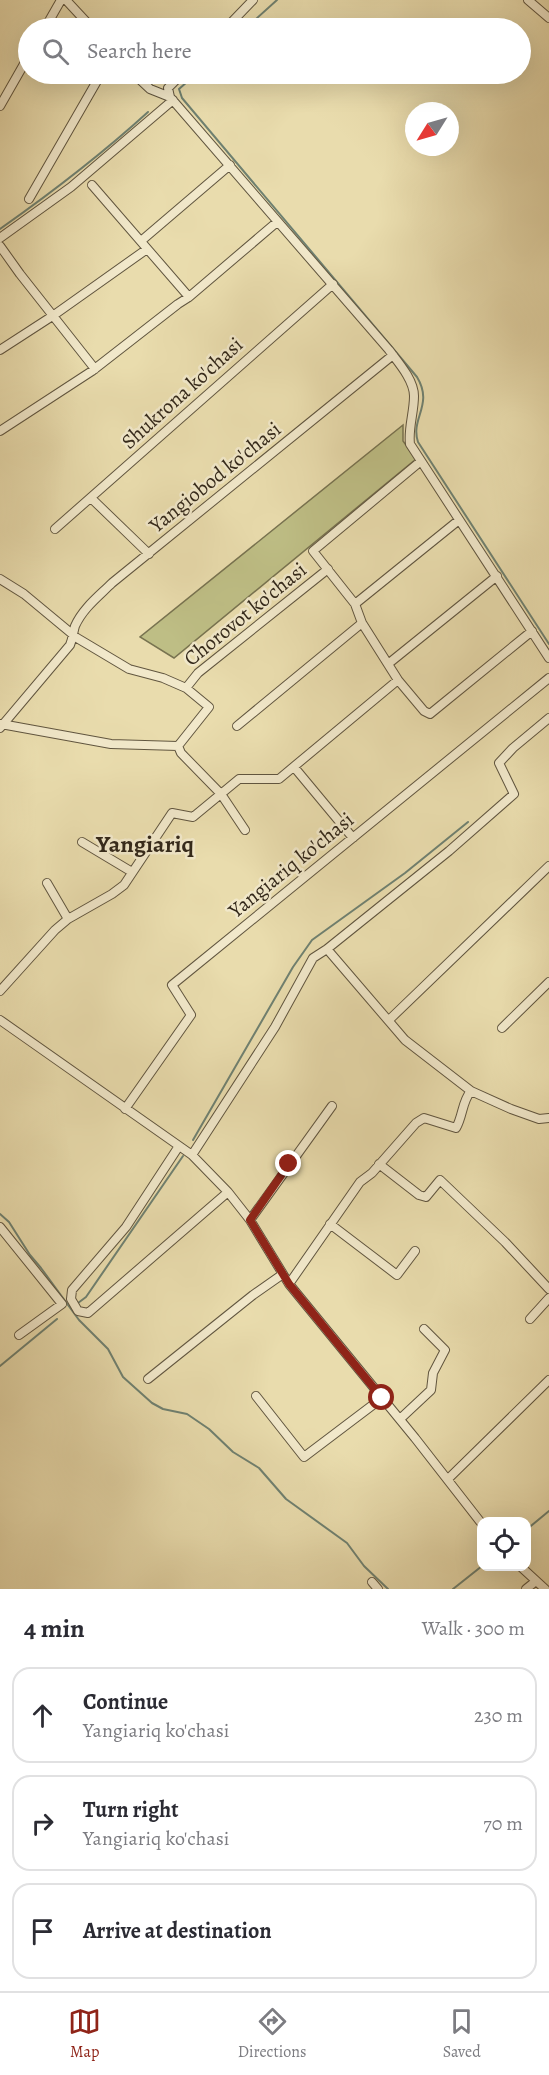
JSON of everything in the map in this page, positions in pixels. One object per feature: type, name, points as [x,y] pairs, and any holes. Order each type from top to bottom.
[{"type":"street","points":[[51,18],[61,0]]},
{"type":"street","points":[[66,0],[83,18]]},
{"type":"street","points":[[236,18],[253,0]]},
{"type":"street","points":[[528,0],[549,18]]},
{"type":"street","points":[[0,106],[18,74]]},
{"type":"street","points":[[29,199],[95,84]]},
{"type":"street","points":[[145,84],[150,89],[172,98]]},
{"type":"street","points":[[172,84],[168,88],[172,98],[333,284],[405,372],[414,393],[409,432],[411,444],[549,658]]},
{"type":"street","points":[[0,238],[71,187],[172,98]]},
{"type":"street","points":[[141,241],[230,165]]},
{"type":"street","points":[[92,185],[189,297]]},
{"type":"street","points":[[0,431],[95,369],[189,297],[277,222]]},
{"type":"street","points":[[0,246],[95,369]]},
{"type":"street","points":[[0,350],[147,249]]},
{"type":"street","name":"Shukrona ko'chasi","points":[[55,529],[333,284]]},
{"type":"street","name":"Yangiobod ko'chasi","points":[[1,726],[70,645],[74,636],[74,628],[86,608],[112,583],[393,355]]},
{"type":"street","name":"Chorovot ko'chasi","points":[[186,688],[198,673],[328,569],[313,551],[421,461]]},
{"type":"street","points":[[91,498],[149,554]]},
{"type":"street","points":[[356,604],[459,520]]},
{"type":"street","points":[[328,569],[356,604],[362,623],[398,680],[424,711],[430,714],[532,632]]},
{"type":"street","points":[[388,664],[497,576]]},
{"type":"street","points":[[0,579],[24,594],[74,636],[129,669],[163,678],[186,688],[208,707],[178,746]]},
{"type":"street","points":[[237,726],[362,623]]},
{"type":"street","name":"Yangiariq ko'chasi","points":[[125,1109],[190,1015],[172,985],[549,678]]},
{"type":"street","points":[[0,991],[55,930],[68,919],[124,885],[172,813],[193,817],[239,779],[279,779],[398,680]]},
{"type":"street","points":[[192,1155],[275,1026],[313,958],[449,851],[514,794],[499,763],[549,718]]},
{"type":"street","points":[[1,726],[111,744],[178,746]]},
{"type":"street","points":[[178,746],[181,753],[221,794],[245,830]]},
{"type":"street","points":[[294,767],[353,838]]},
{"type":"street","points":[[82,842],[132,873]]},
{"type":"street","points":[[389,1020],[549,866]]},
{"type":"street","points":[[46,883],[68,919]]},
{"type":"street","points":[[327,949],[405,1040],[471,1091],[539,1119],[549,1118]]},
{"type":"street","points":[[502,1028],[549,982]]},
{"type":"street","points":[[0,1020],[192,1155],[228,1192],[250,1220],[289,1284],[477,1517]]},
{"type":"street","points":[[289,1284],[360,1182],[416,1123],[424,1118],[456,1128],[471,1091]]},
{"type":"street","points":[[250,1220],[332,1106]]},
{"type":"street","points":[[179,1146],[126,1227],[72,1290],[71,1299],[78,1311],[88,1313],[228,1192]]},
{"type":"street","points":[[379,1164],[418,1195],[426,1197],[440,1180],[505,1242],[549,1289]]},
{"type":"street","points":[[330,1224],[397,1275],[415,1251]]},
{"type":"street","points":[[0,1227],[62,1304],[19,1335]]},
{"type":"street","points":[[148,1379],[253,1294],[283,1274]]},
{"type":"street","points":[[530,1319],[549,1298]]},
{"type":"street","points":[[400,1419],[431,1390],[433,1373],[444,1350],[424,1329]]},
{"type":"street","points":[[448,1479],[549,1380]]},
{"type":"street","points":[[256,1396],[304,1458],[382,1398]]},
{"type":"street","points":[[525,1571],[545,1589]]},
{"type":"street","points":[[526,1589],[536,1581]]},
{"type":"street","points":[[372,1582],[378,1589]]},
{"type":"green space","points":[[403,425],[403,441],[416,459],[174,658],[140,637]]},
{"type":"waterway","points":[[257,18],[277,0]]},
{"type":"waterway","points":[[185,84],[179,89],[182,98],[417,377],[423,396],[416,433],[418,442],[549,644]]},
{"type":"waterway","points":[[0,229],[76,173],[148,112]]},
{"type":"waterway","points":[[193,1140],[293,967],[312,940],[405,873],[468,822]]},
{"type":"waterway","points":[[78,1303],[86,1297],[183,1156]]},
{"type":"waterway","points":[[0,1214],[9,1222],[30,1255],[79,1320],[108,1349],[123,1377],[152,1403],[163,1409],[187,1414],[209,1429],[233,1452],[259,1468],[286,1499],[347,1543],[364,1566],[388,1589]]},
{"type":"waterway","points":[[0,1366],[57,1319]]},
{"type":"waterway","points":[[531,1526],[549,1511]]},
{"type":"waterway","points":[[453,1589],[477,1570]]},
{"type":"district","name":"Yangiariq","points":[[145,844]]},
{"type":"route","points":[[289,1164],[250,1220],[289,1284],[382,1398]]}]
